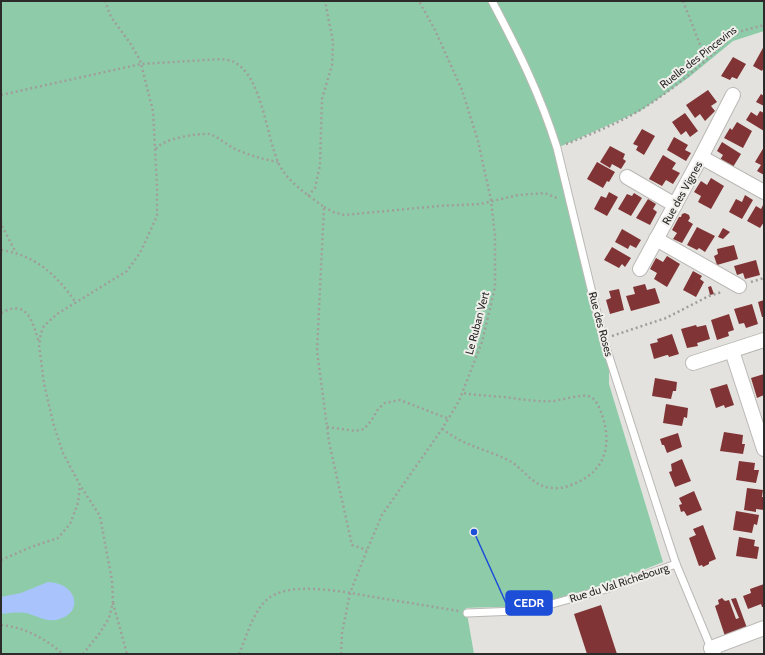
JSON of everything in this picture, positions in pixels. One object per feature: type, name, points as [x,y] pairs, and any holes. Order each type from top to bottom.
[{"type":"street","points":[[701,157],[733,95]]},
{"type":"street","name":"Rue des Vignes","points":[[640,269],[701,157],[764,192]]},
{"type":"street","points":[[627,177],[675,205]]},
{"type":"street","points":[[656,239],[738,286]]},
{"type":"street","points":[[693,363],[764,340]]},
{"type":"street","points":[[732,351],[764,449]]},
{"type":"street","points":[[712,651],[764,628]]},
{"type":"lane","name":"Rue des Roses","points":[[492,1],[535,86],[548,120],[557,148],[603,338],[676,564],[712,651]]},
{"type":"lane","name":"Rue du Val Richebourg","points":[[467,613],[510,612],[540,607],[606,589],[676,564]]},
{"type":"path","points":[[39,345],[44,326],[57,314],[127,271],[140,253],[157,216],[153,111],[141,64],[136,52],[111,17],[105,1]]},
{"type":"path","points":[[308,196],[315,188],[320,165],[322,100],[332,65],[333,42],[325,1]]},
{"type":"path","name":"Le Ruban Vert","points":[[341,654],[342,633],[350,593],[367,550],[382,515],[442,430],[462,393],[482,342],[495,287],[494,236],[491,200],[478,141],[462,90],[435,30],[419,1]]},
{"type":"path","points":[[683,1],[706,60]]},
{"type":"path","name":"Ruelle des Pincevins","points":[[557,148],[590,135],[628,117],[684,79],[734,35],[742,31],[764,25]]},
{"type":"path","points":[[1,95],[141,64],[222,59],[234,61],[246,71],[254,84],[278,162],[287,176],[308,196],[332,212],[344,215],[431,206],[468,205],[518,195],[545,193],[570,203]]},
{"type":"path","points":[[155,149],[157,146],[173,139],[190,135],[209,134],[233,148],[251,156],[278,162]]},
{"type":"path","points":[[324,207],[317,351],[329,442],[352,545],[367,550]]},
{"type":"path","points":[[1,221],[15,252]]},
{"type":"path","points":[[1,250],[15,252],[47,269],[65,286],[76,303]]},
{"type":"path","points":[[603,338],[666,318],[709,296],[764,278]]},
{"type":"path","points":[[1,313],[9,308],[15,307],[21,309],[27,314],[32,322],[39,345],[44,384],[54,426],[63,453],[80,485],[100,516],[112,581],[113,602],[127,654]]},
{"type":"path","points":[[442,430],[464,443],[501,457],[514,464],[532,480],[554,489],[563,488],[584,480],[600,464],[604,457],[607,444],[607,434],[600,408],[591,397],[586,395],[566,400],[534,401],[462,393]]},
{"type":"path","points":[[327,427],[356,431],[364,429],[378,409],[385,403],[400,400],[449,419]]},
{"type":"path","points":[[1,560],[58,538],[70,524],[78,503],[80,485]]},
{"type":"path","points":[[239,654],[257,613],[267,600],[274,595],[301,589],[350,593],[467,613]]},
{"type":"path","points":[[83,654],[99,634],[109,618],[113,602]]},
{"type":"path","points":[[1,626],[13,626],[40,637],[63,654]]},
{"type":"green space","points":[[1,1],[764,1],[764,31],[733,41],[688,78],[640,111],[557,148],[589,291],[609,368],[609,384],[663,562],[595,587],[543,602],[510,607],[466,608],[474,654],[1,654]]},
{"type":"water","points":[[48,582],[58,584],[66,588],[74,599],[74,606],[71,612],[65,617],[52,620],[26,613],[1,614],[1,597],[21,593]]},
{"type":"building","points":[[764,46],[764,67],[762,71],[753,66]]},
{"type":"building","points":[[733,57],[746,64],[737,79],[732,77],[730,80],[721,76]]},
{"type":"building","points":[[708,90],[717,102],[711,106],[715,111],[705,121],[700,114],[695,118],[686,105]]},
{"type":"building","points":[[761,94],[764,96],[764,106],[756,102]]},
{"type":"building","points":[[760,111],[764,113],[764,131],[746,120],[751,112],[757,116]]},
{"type":"building","points":[[685,113],[698,131],[690,137],[686,131],[681,135],[672,122]]},
{"type":"building","points":[[737,122],[752,131],[743,148],[724,138],[730,128],[732,130]]},
{"type":"building","points":[[642,129],[655,136],[644,155],[636,150],[638,146],[633,144]]},
{"type":"building","points":[[674,137],[688,145],[685,150],[691,153],[686,161],[667,150]]},
{"type":"building","points":[[722,142],[741,154],[733,167],[720,160],[723,155],[717,151]]},
{"type":"building","points":[[610,146],[625,154],[623,159],[626,161],[621,169],[612,164],[610,168],[600,162]]},
{"type":"building","points":[[764,147],[764,175],[757,171],[761,165],[755,162]]},
{"type":"building","points":[[663,155],[676,163],[672,169],[680,173],[673,184],[666,180],[662,186],[649,179]]},
{"type":"building","points":[[597,162],[615,172],[603,188],[587,179]]},
{"type":"building","points":[[711,178],[724,186],[711,209],[698,202],[701,196],[694,192],[701,181],[707,185]]},
{"type":"building","points":[[609,192],[618,197],[607,216],[594,209],[601,196],[606,198]]},
{"type":"building","points":[[634,193],[642,198],[631,216],[618,209],[627,194],[632,196]]},
{"type":"building","points":[[745,195],[753,200],[742,219],[729,212],[736,199],[742,202]]},
{"type":"building","points":[[648,199],[656,204],[653,209],[657,212],[650,225],[636,218]]},
{"type":"building","points":[[763,205],[764,222],[760,228],[747,221],[756,206],[761,209]]},
{"type":"building","points":[[685,213],[689,215],[690,218],[688,221],[693,224],[682,243],[673,239],[677,233],[672,230],[679,217]]},
{"type":"building","points":[[697,227],[715,236],[705,252],[699,248],[697,250],[687,245]]},
{"type":"building","points":[[723,228],[730,232],[723,239],[718,237]]},
{"type":"building","points":[[622,229],[641,240],[636,248],[630,245],[628,249],[615,242]]},
{"type":"building","points":[[734,245],[738,259],[717,265],[714,256],[718,254],[717,249]]},
{"type":"building","points":[[612,247],[631,258],[625,267],[622,264],[619,268],[604,260]]},
{"type":"building","points":[[667,256],[680,264],[667,287],[654,279],[657,273],[650,269],[656,258],[663,262]]},
{"type":"building","points":[[756,260],[760,275],[745,279],[743,273],[737,275],[734,266]]},
{"type":"building","points":[[693,271],[702,276],[700,279],[704,282],[696,297],[683,290]]},
{"type":"building","points":[[645,284],[647,290],[655,288],[660,303],[631,311],[626,296],[635,294],[633,287]]},
{"type":"building","points":[[711,286],[714,294],[710,295],[708,287]]},
{"type":"building","points":[[619,289],[624,310],[610,314],[606,300],[611,298],[609,291]]},
{"type":"building","points":[[764,300],[764,317],[762,317],[758,302]]},
{"type":"building","points":[[752,304],[758,324],[746,328],[744,323],[739,324],[734,309]]},
{"type":"building","points":[[729,314],[734,330],[728,332],[729,336],[717,340],[711,320]]},
{"type":"building","points":[[696,325],[697,327],[706,325],[710,339],[697,343],[698,346],[687,348],[681,329]]},
{"type":"building","points":[[672,334],[679,354],[669,357],[667,355],[654,359],[650,344],[658,342],[657,339]]},
{"type":"building","points":[[764,374],[764,395],[757,398],[751,378]]},
{"type":"building","points":[[655,378],[677,382],[676,391],[673,391],[671,399],[652,396]]},
{"type":"building","points":[[727,384],[734,405],[725,408],[724,405],[716,408],[710,389]]},
{"type":"building","points":[[666,404],[688,408],[687,418],[684,417],[682,426],[663,423]]},
{"type":"building","points":[[724,432],[743,435],[742,444],[745,444],[743,454],[720,451]]},
{"type":"building","points":[[678,433],[682,447],[667,453],[660,439]]},
{"type":"building","points":[[682,459],[691,481],[675,487],[669,472],[672,471],[671,464]]},
{"type":"building","points":[[739,461],[755,463],[754,470],[759,470],[756,483],[736,480]]},
{"type":"building","points":[[747,488],[763,490],[762,497],[764,497],[764,510],[756,509],[756,512],[744,510]]},
{"type":"building","points":[[694,491],[702,510],[687,516],[684,511],[681,512],[679,505],[682,504],[679,498]]},
{"type":"building","points":[[736,511],[759,515],[757,525],[754,524],[752,533],[733,530]]},
{"type":"building","points":[[703,525],[716,559],[703,567],[702,565],[699,566],[689,538],[696,535],[693,529]]},
{"type":"building","points":[[739,537],[755,540],[754,546],[759,547],[757,559],[736,556]]},
{"type":"building","points":[[764,584],[764,607],[762,607],[761,604],[748,609],[743,596],[751,593],[750,589]]},
{"type":"building","points":[[722,598],[725,601],[729,600],[736,619],[739,618],[731,599],[736,598],[747,628],[725,636],[715,606],[719,604],[718,600]]},
{"type":"building","points":[[601,605],[617,654],[587,654],[574,614]]},
{"type":"place","name":"CEDR","points":[[474,532]]}]
